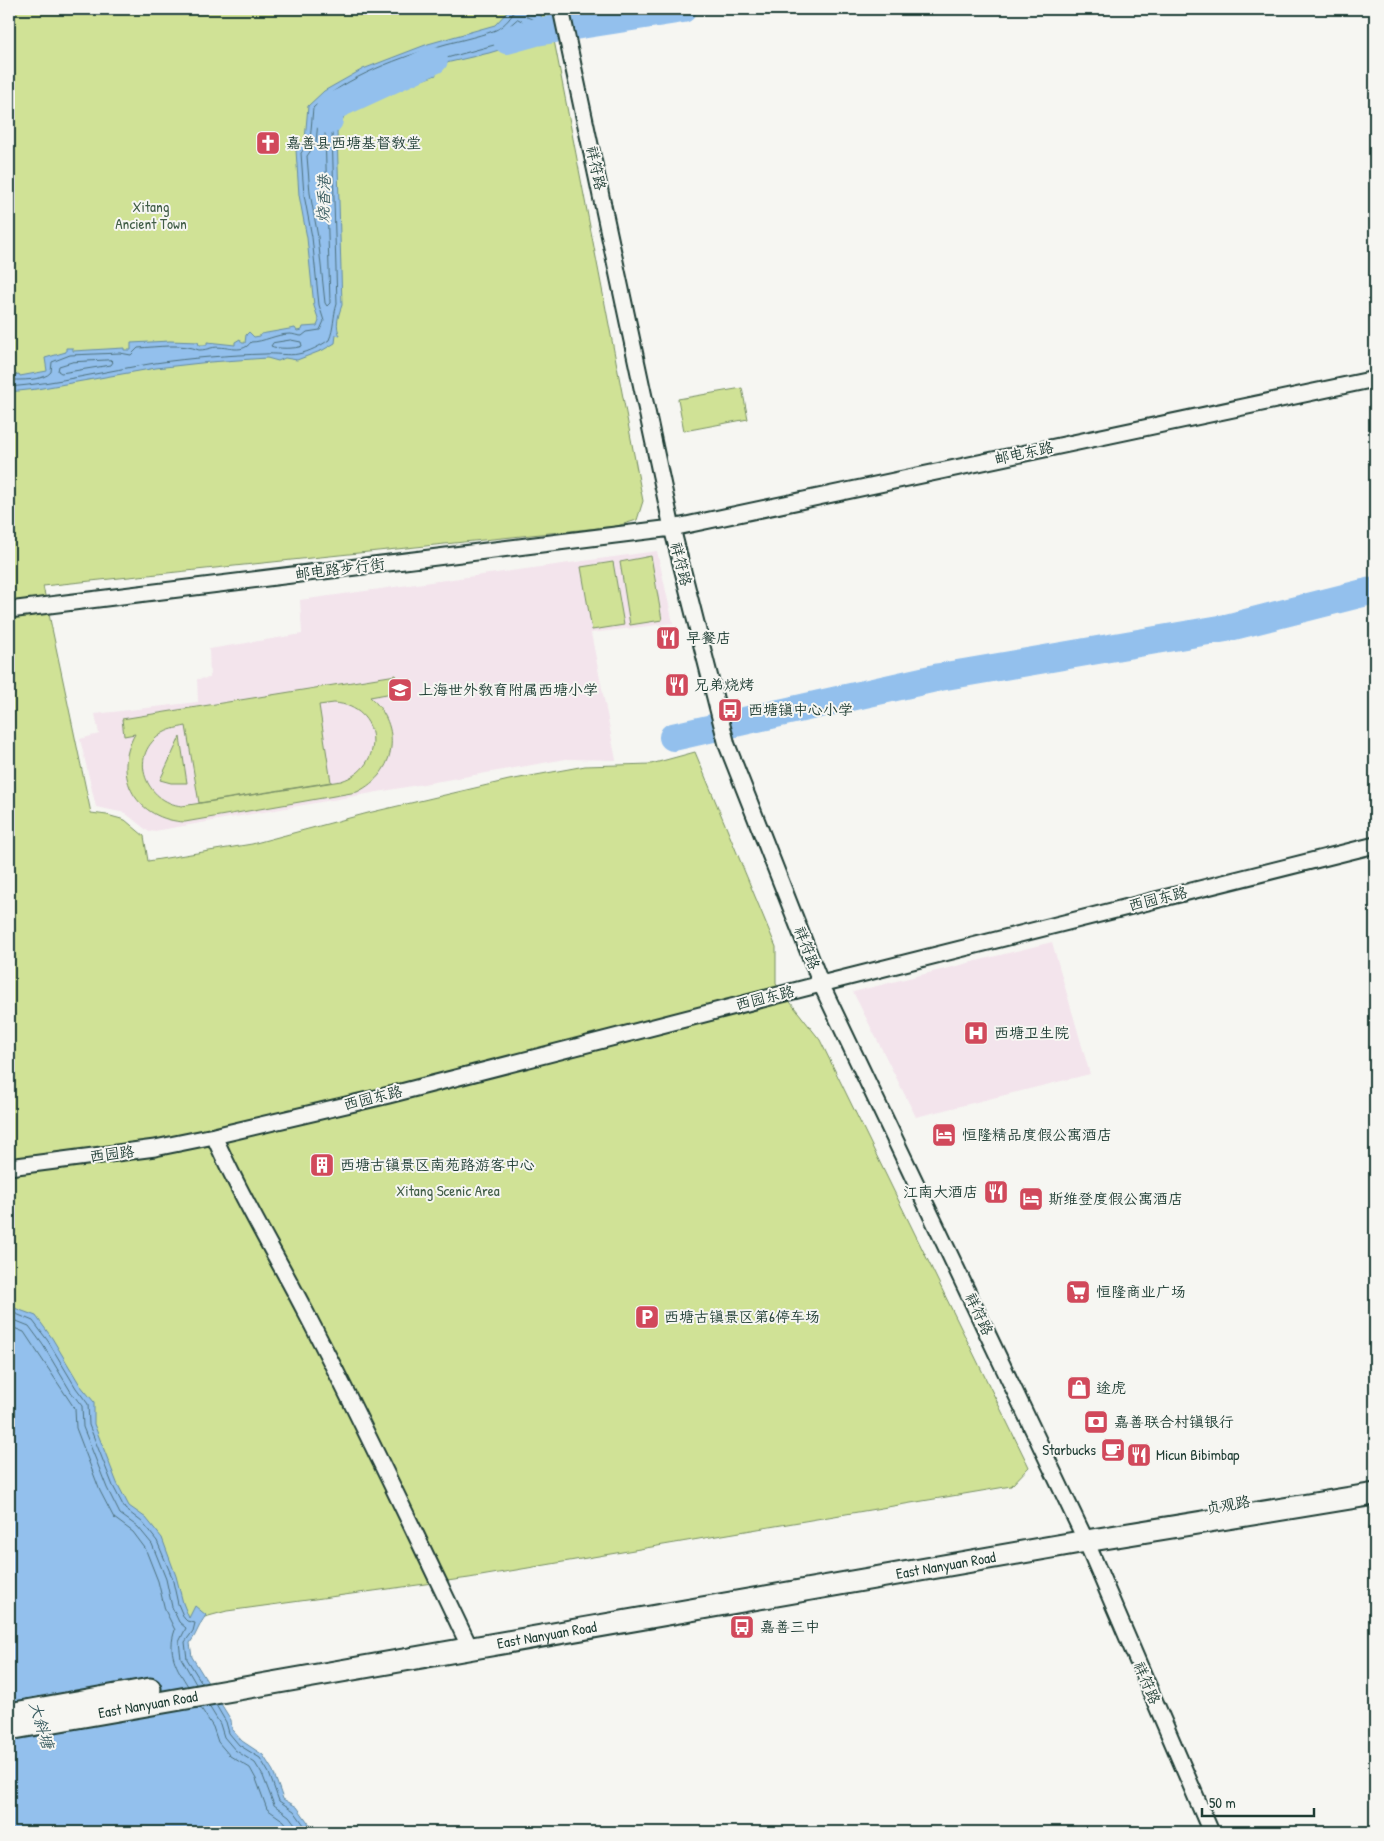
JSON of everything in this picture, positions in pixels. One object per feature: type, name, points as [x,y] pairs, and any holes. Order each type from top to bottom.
[{"type":"main road","name":"贞观路","points":[[1084,1536],[1375,1480]]},
{"type":"main road","name":"贞观路","points":[[1084,1536],[1375,1494]]},
{"type":"main road","name":"East Nanyuan Road","points":[[9,1714],[468,1643],[1084,1536]]},
{"type":"main road","name":"East Nanyuan Road","points":[[9,1729],[375,1657]]},
{"type":"street","name":"祥符路","points":[[561,9],[672,528],[727,745],[821,984],[1084,1536],[1211,1832]]},
{"type":"street","name":"邮电东路","points":[[672,528],[1375,379]]},
{"type":"street","name":"邮电路步行街","points":[[9,610],[672,528]]},
{"type":"street","name":"西园东路","points":[[214,1136],[389,1095],[1375,845]]},
{"type":"street","name":"西园路","points":[[9,1167],[155,1148],[214,1136]]},
{"type":"street","points":[[214,1136],[391,1483],[468,1643]]},
{"type":"shaded area","name":"上海世外教育附属西塘小学","points":[[657,551],[673,623],[591,633],[616,760],[566,759],[149,832],[125,813],[96,807],[80,739],[99,734],[95,714],[198,702],[197,679],[210,678],[209,649],[302,634],[300,600]]},
{"type":"shaded area","name":"西塘卫生院","points":[[1052,942],[1090,1074],[916,1117],[853,992]]},
{"type":"green space","name":"Xitang Scenic Area","points":[[9,9],[548,9],[643,501],[637,520],[617,526],[43,586],[91,813],[125,820],[144,836],[148,861],[252,844],[368,813],[509,780],[585,766],[651,764],[695,752],[776,947],[776,984],[820,1040],[1029,1467],[1011,1486],[469,1578],[227,1611],[9,1670]]},
{"type":"green space","points":[[742,388],[748,419],[684,431],[678,399]]},
{"type":"green space","points":[[651,556],[662,620],[630,625],[620,562]]},
{"type":"green space","points":[[613,562],[624,625],[592,630],[581,567]]},
{"type":"green space","points":[[396,675],[398,692],[370,697],[381,709],[388,721],[391,748],[381,773],[370,784],[357,792],[185,822],[168,819],[154,813],[142,805],[133,793],[128,780],[126,766],[128,750],[135,734],[124,736],[122,719]],"holes":[[[334,703],[350,707],[362,714],[369,725],[373,738],[372,751],[366,763],[356,774],[341,781],[182,806],[169,803],[159,796],[151,788],[146,777],[143,766],[150,744],[166,731],[186,726],[199,803],[331,782],[319,705]]]},
{"type":"green space","points":[[180,737],[187,783],[171,783],[160,780]]},
{"type":"water","points":[[510,9],[528,9],[530,14],[541,15],[545,36],[489,53],[433,66],[436,75],[405,86],[398,72],[362,87],[354,94],[337,132],[342,305],[338,321],[340,336],[336,335],[335,343],[297,360],[285,358],[278,361],[267,358],[156,368],[37,389],[9,392],[9,376],[47,371],[45,358],[66,352],[66,348],[73,348],[73,351],[124,348],[124,350],[131,350],[131,343],[170,341],[198,342],[199,345],[207,345],[207,342],[235,345],[235,342],[240,339],[242,343],[245,343],[246,335],[249,332],[254,337],[295,328],[297,331],[302,330],[303,327],[317,326],[319,321],[314,306],[307,238],[299,195],[296,150],[305,140],[308,106],[324,91],[363,69],[428,44],[495,25]]},
{"type":"water","name":"大斜塘","points":[[9,1306],[36,1316],[52,1338],[80,1385],[94,1402],[94,1424],[117,1483],[129,1506],[146,1518],[162,1538],[189,1618],[195,1606],[206,1615],[190,1643],[192,1657],[231,1720],[232,1730],[242,1741],[263,1755],[273,1771],[283,1799],[297,1807],[315,1832],[9,1832]]},
{"type":"waterway","name":"烧香港","points":[[507,40],[536,32],[683,9]]},
{"type":"waterway","name":"烧香港","points":[[329,120],[330,108],[434,60]]},
{"type":"waterway","points":[[673,737],[940,677],[1226,628],[1375,590]]},
{"type":"place","name":"嘉善县西塘基督教堂","points":[[268,143]]},
{"type":"place","name":"早餐店","points":[[668,638]]},
{"type":"place","name":"兄弟烧烤","points":[[677,685]]},
{"type":"place","name":"上海世外教育附属西塘小学","points":[[400,690]]},
{"type":"place","name":"西塘镇中心小学","points":[[730,710]]},
{"type":"place","name":"西塘卫生院","points":[[976,1033]]},
{"type":"place","name":"恒隆精品度假公寓酒店","points":[[944,1135]]},
{"type":"place","name":"西塘古镇景区南苑路游客中心","points":[[322,1165]]},
{"type":"place","name":"江南大酒店","points":[[996,1192]]},
{"type":"place","name":"斯维登度假公寓酒店","points":[[1031,1199]]},
{"type":"place","name":"恒隆商业广场","points":[[1078,1292]]},
{"type":"place","name":"西塘古镇景区第6停车场","points":[[647,1317]]},
{"type":"place","name":"途虎","points":[[1079,1388]]},
{"type":"place","name":"嘉善联合村镇银行","points":[[1096,1422]]},
{"type":"place","name":"Starbucks","points":[[1113,1450]]},
{"type":"place","name":"Micun Bibimbap","points":[[1139,1455]]},
{"type":"place","name":"嘉善三中","points":[[742,1627]]},
{"type":"park label","name":"Xitang Ancient Town","points":[[151,216]]}]
